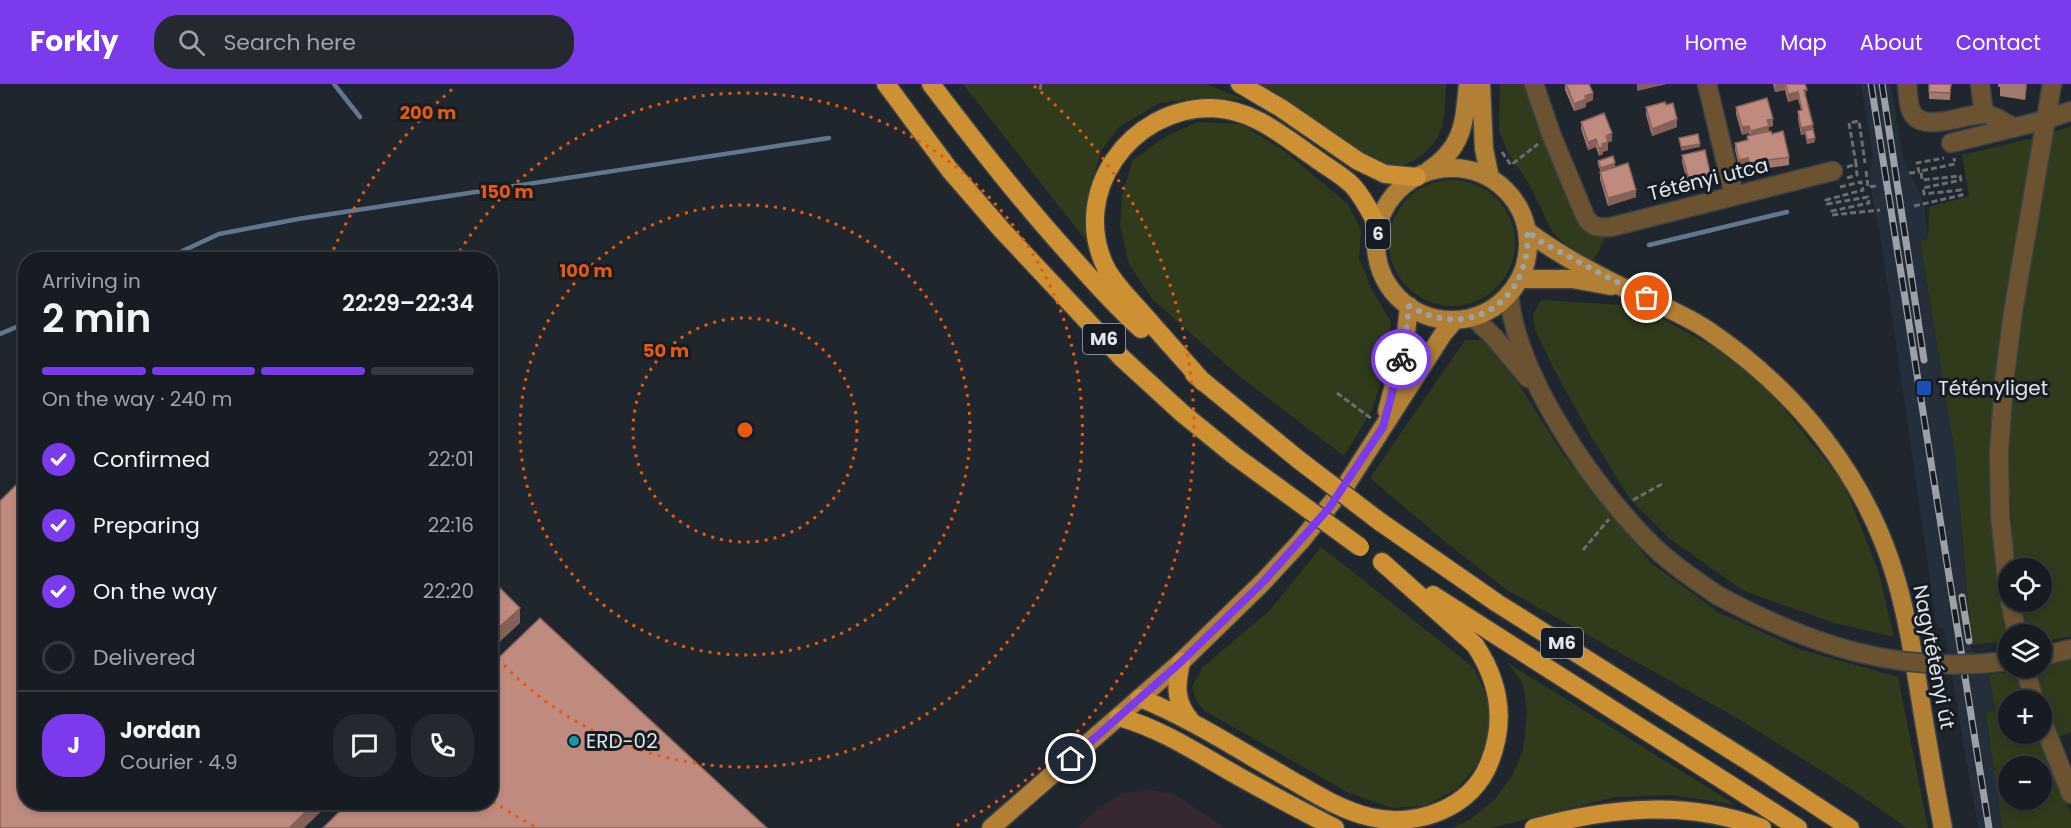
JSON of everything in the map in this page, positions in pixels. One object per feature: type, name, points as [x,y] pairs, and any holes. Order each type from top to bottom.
[{"type":"highway","name":"M6","points":[[886,84],[949,169],[1001,229],[1122,358],[1191,420],[1279,488],[1382,562],[1798,828]]},
{"type":"highway","name":"M6","points":[[931,84],[989,161],[1096,284],[1137,325],[1299,460],[1378,521],[1497,603],[1850,828]]},
{"type":"highway","points":[[1240,84],[1281,108],[1358,161],[1385,174],[1422,174]]},
{"type":"highway","points":[[1203,382],[1118,286],[1106,267],[1099,248],[1096,220],[1098,193],[1112,163],[1131,139],[1167,117],[1194,109],[1224,109],[1256,118],[1284,135],[1352,184],[1378,227]]},
{"type":"highway","points":[[1140,698],[1195,724],[1327,801],[1372,818],[1399,821],[1441,812],[1461,800],[1482,777],[1496,747],[1500,724],[1495,683],[1486,662],[1474,645],[1382,562]]},
{"type":"highway","points":[[1181,662],[1177,681],[1178,697],[1182,710],[1195,724]]},
{"type":"highway","points":[[1140,698],[1150,718],[1164,734]]},
{"type":"highway","points":[[1119,717],[1143,723],[1335,828]]},
{"type":"highway","points":[[1534,828],[1582,816],[1657,809],[1709,814],[1762,828]]},
{"type":"main road","name":"6","points":[[1464,318],[1439,318],[1423,314],[1409,306],[1398,296],[1382,271],[1377,242],[1378,227],[1392,198],[1403,186],[1441,163],[1459,140],[1468,84]]},
{"type":"main road","points":[[1481,84],[1484,148],[1490,178]]},
{"type":"main road","points":[[991,828],[1181,662],[1264,581],[1300,542],[1346,485],[1443,334],[1464,318],[1499,304],[1520,279],[1527,255],[1527,231],[1523,218],[1510,195],[1490,178],[1478,172],[1453,168],[1422,174]]},
{"type":"main road","name":"Nagytétényi út","points":[[1527,231],[1543,243],[1627,290],[1666,307],[1708,330],[1782,389],[1839,457],[1863,499],[1893,568],[1910,634],[1942,828]]},
{"type":"main road","name":"Nagytétényi út","points":[[1520,279],[1572,279],[1627,290]]},
{"type":"main road","points":[[1383,427],[1405,343],[1409,306]]},
{"type":"street","points":[[1534,84],[1551,134]]},
{"type":"street","points":[[1707,84],[1734,196]]},
{"type":"street","points":[[1907,84],[1910,108],[1914,115],[1924,121],[1938,123],[1984,114],[1996,117],[2014,128]]},
{"type":"street","points":[[1980,84],[1984,114]]},
{"type":"street","points":[[2005,558],[2000,516],[1999,451],[2004,383],[2013,312],[2052,84]]},
{"type":"street","points":[[1952,150],[2071,111]]},
{"type":"street","name":"Tétényi utca","points":[[1551,134],[1585,216],[1594,226],[1611,227],[1734,196],[1836,176]]},
{"type":"street","points":[[1509,294],[1510,311],[1521,346],[1543,396],[1585,465],[1619,509],[1655,548],[1684,572],[1716,595],[1756,616],[1799,635],[1876,658],[1920,664],[1955,665],[1998,662]]},
{"type":"street","points":[[1464,318],[1494,337],[1543,396]]},
{"type":"street","points":[[2052,654],[2071,649]]},
{"type":"street","points":[[2051,744],[2071,794]]},
{"type":"path","points":[[1040,90],[1041,84]]},
{"type":"path","points":[[1865,163],[1859,121],[1849,123],[1856,164],[1836,176],[1840,187],[1861,182],[1863,190],[1826,200],[1827,204],[1868,198],[1869,203],[1832,211],[1832,215],[1880,210]]},
{"type":"path","points":[[1498,144],[1510,165],[1551,134]]},
{"type":"path","points":[[1914,206],[1962,195],[1961,190],[1924,194],[1923,188],[1960,180],[1960,176],[1922,180],[1921,171],[1955,164],[1952,150]]},
{"type":"path","points":[[1909,173],[1919,172],[1917,162]]},
{"type":"path","points":[[1866,171],[1868,187],[1876,186]]},
{"type":"path","points":[[1337,393],[1383,427]]},
{"type":"shaded area","points":[[1861,84],[1891,84],[1903,158],[1924,203],[1928,238],[1920,241],[1955,454],[1970,624],[1964,629],[1970,645],[1989,674],[1995,712],[1986,713],[2002,828],[1978,828],[1944,628],[1937,628],[1882,247],[1869,177],[1873,156]]},
{"type":"shaded area","points":[[1150,790],[1174,794],[1225,828],[1076,828],[1095,811],[1123,793]]},
{"type":"green space","points":[[963,84],[1207,84],[1248,101],[1208,97],[1159,103],[1118,128],[1102,150],[1089,190],[1088,243]]},
{"type":"green space","points":[[1259,84],[1446,84],[1443,121],[1440,132],[1427,151],[1407,164],[1387,166],[1373,161],[1276,93]]},
{"type":"green space","points":[[1500,84],[1528,84],[1583,225],[1606,237],[1592,263],[1573,251],[1553,233],[1528,182],[1509,155],[1499,131]]},
{"type":"green space","points":[[1198,122],[1241,124],[1283,150],[1348,204],[1361,230],[1359,258],[1372,290],[1391,322],[1386,367],[1372,410],[1344,456],[1238,375],[1152,299],[1129,264],[1120,225],[1122,195],[1133,160],[1168,135]]},
{"type":"green space","points":[[2071,126],[2071,636],[2052,640],[2052,624],[2024,624],[2022,612],[2052,612],[2052,558],[2013,558],[2009,428],[2012,381],[2021,318],[2054,132]]},
{"type":"green space","points":[[2037,137],[2000,333],[1993,416],[2002,558],[1998,558],[1998,612],[2006,612],[2007,624],[1998,624],[1998,642],[1970,645],[1964,629],[1970,623],[1955,454],[1920,241],[1928,238],[1929,207],[1969,196],[1962,155]]},
{"type":"green space","points":[[1452,180],[1476,185],[1496,199],[1510,219],[1515,243],[1510,267],[1496,287],[1476,301],[1452,306],[1428,301],[1408,287],[1394,267],[1389,243],[1394,219],[1408,199],[1428,185]]},
{"type":"green space","points":[[1541,300],[1639,306],[1715,348],[1769,390],[1843,482],[1878,570],[1894,637],[1834,623],[1744,591],[1670,539],[1630,499],[1592,438],[1556,373],[1535,330],[1533,314]]},
{"type":"green space","points":[[1465,340],[1484,340],[1520,386],[1563,454],[1651,563],[1718,612],[1799,649],[1898,677],[1928,828],[1907,828],[1854,791],[1737,718],[1507,590],[1370,478]]},
{"type":"green space","points":[[1321,547],[1473,667],[1491,705],[1492,734],[1480,761],[1457,789],[1426,805],[1392,808],[1349,793],[1205,711],[1196,700],[1192,687],[1202,668],[1270,610]]},
{"type":"green space","points":[[2071,656],[2071,732],[2056,738],[2052,725],[2052,690],[2042,690],[2038,678],[2052,678],[2052,661]]},
{"type":"green space","points":[[1508,663],[1736,805],[1672,795],[1615,797],[1491,828],[1452,828],[1471,819],[1494,800],[1512,776],[1523,750],[1527,713],[1523,684]]},
{"type":"green space","points":[[1998,673],[1998,678],[2020,678],[2024,690],[1998,690],[1998,744],[2041,744],[2046,756],[1998,756],[1998,799],[1986,713],[1995,711],[1989,674]]},
{"type":"green space","points":[[2052,769],[2071,814],[2071,828],[2002,828],[1999,810],[2052,810]]},
{"type":"building","points":[[1566,84],[1589,84],[1593,93],[1574,104]]},
{"type":"building","points":[[1786,84],[1805,84],[1807,90],[1804,90],[1813,125],[1801,128],[1798,111],[1802,110],[1798,92],[1788,94]]},
{"type":"building","points":[[1929,84],[1951,84],[1950,93],[1929,92]]},
{"type":"building","points":[[1767,98],[1773,119],[1767,120],[1769,126],[1751,131],[1749,126],[1742,127],[1736,107]]},
{"type":"building","points":[[1665,102],[1666,105],[1673,103],[1677,119],[1652,129],[1646,107]]},
{"type":"building","points":[[1604,113],[1612,133],[1606,136],[1608,142],[1599,148],[1596,139],[1588,142],[1581,122]]},
{"type":"building","points":[[1813,129],[1815,138],[1807,140],[1805,131]]},
{"type":"building","points":[[1771,131],[1772,134],[1783,131],[1789,157],[1749,163],[1748,158],[1739,160],[1735,143],[1748,140],[1747,136]]},
{"type":"building","points":[[1698,134],[1700,144],[1681,147],[1679,138]]},
{"type":"building","points":[[1705,150],[1710,172],[1707,177],[1689,180],[1682,155]]},
{"type":"building","points":[[1613,156],[1615,163],[1601,168],[1598,161]]},
{"type":"building","points":[[1628,163],[1636,190],[1608,198],[1600,172]]},
{"type":"building","points":[[18,483],[18,810],[308,810],[289,828],[0,828],[0,501]]},
{"type":"building","points":[[498,586],[520,608],[498,629]]},
{"type":"building","name":"ERD-02","points":[[540,618],[767,828],[323,828],[341,810],[498,810],[498,658]]},
{"type":"waterway","points":[[334,84],[360,117]]},
{"type":"waterway","points":[[180,252],[219,234],[298,219],[829,138]]},
{"type":"waterway","points":[[1649,245],[1787,212]]},
{"type":"waterway","points":[[0,334],[18,326]]},
{"type":"railway","points":[[1871,84],[1989,828]]},
{"type":"railway","points":[[1882,84],[1924,360]]},
{"type":"railway","points":[[1962,597],[1969,641]]},
{"type":"way so far","points":[[1401,359],[1409,306],[1423,314],[1455,320],[1473,317],[1499,304],[1520,279],[1527,255],[1527,231],[1543,243],[1627,290],[1647,298]]},
{"type":"place","name":"Tétényliget","points":[[1924,388]]},
{"type":"place","name":"ERD-02","points":[[574,741]]},
{"type":"route","points":[[1071,759],[1181,662],[1264,581],[1329,508],[1383,427],[1401,359]]}]
